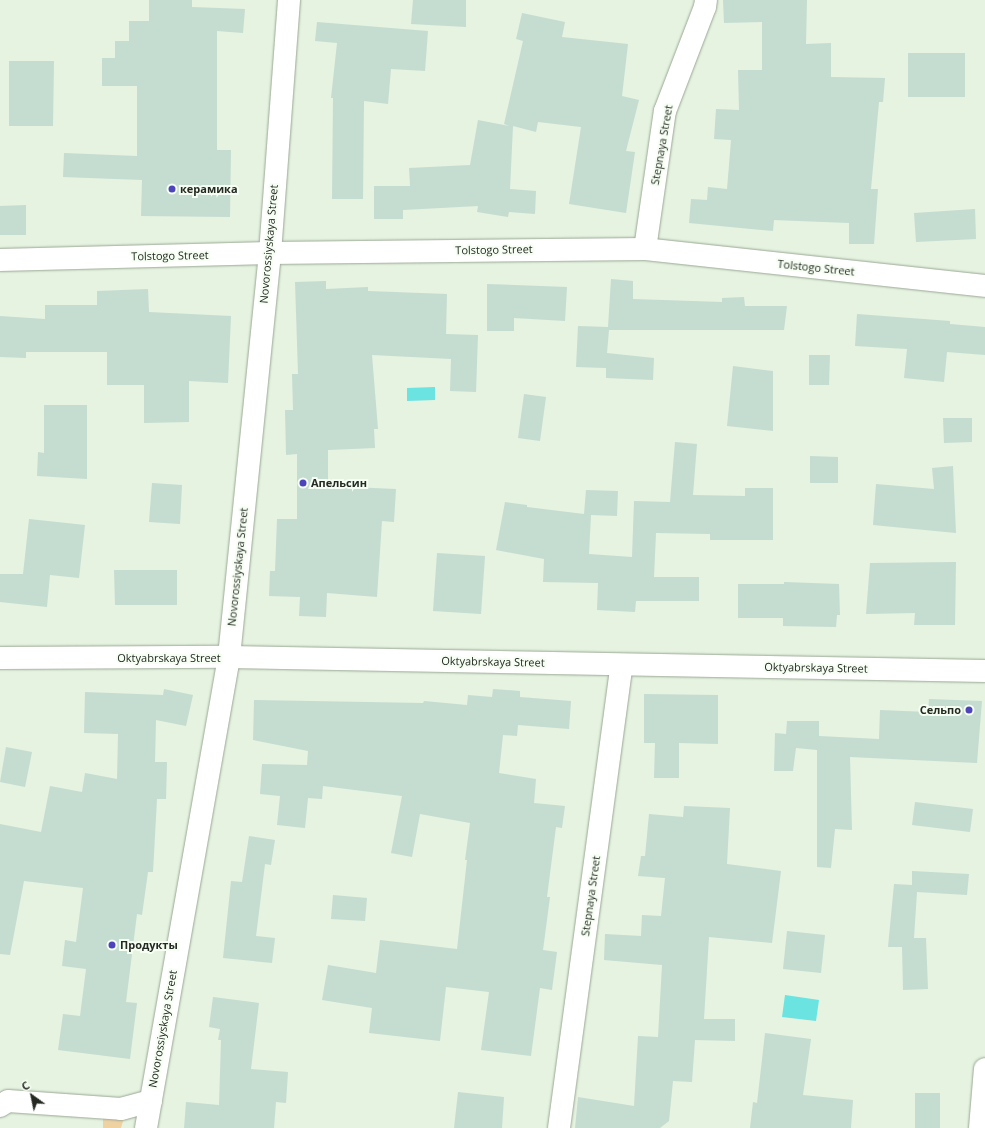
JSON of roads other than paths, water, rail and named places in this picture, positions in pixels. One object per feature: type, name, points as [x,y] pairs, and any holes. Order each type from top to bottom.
[{"type":"street","name":"Novorossiyskaya Street","points":[[146,1128],[229,657],[270,253],[289,0]]},
{"type":"street","name":"Stepnaya Street","points":[[645,248],[665,111],[705,7],[706,0]]},
{"type":"street","name":"Tolstogo Street","points":[[0,260],[270,253],[645,248],[985,286]]},
{"type":"street","name":"Oktyabrskaya Street","points":[[0,658],[229,657],[985,671]]},
{"type":"street","name":"Stepnaya Street","points":[[559,1128],[622,665]]},
{"type":"street","points":[[980,1128],[985,1069]]},
{"type":"street","points":[[0,1106],[8,1101],[122,1109],[151,1101]]},
{"type":"water","points":[[435,387],[435,400],[407,401],[407,388]]},
{"type":"water","points":[[785,995],[819,1000],[816,1021],[782,1017]]},
{"type":"place","name":"керамика","points":[[172,189]]},
{"type":"place","name":"Апельсин","points":[[303,483]]},
{"type":"place","name":"Сельпо","points":[[969,710]]},
{"type":"place","name":"Продукты","points":[[112,945]]}]
